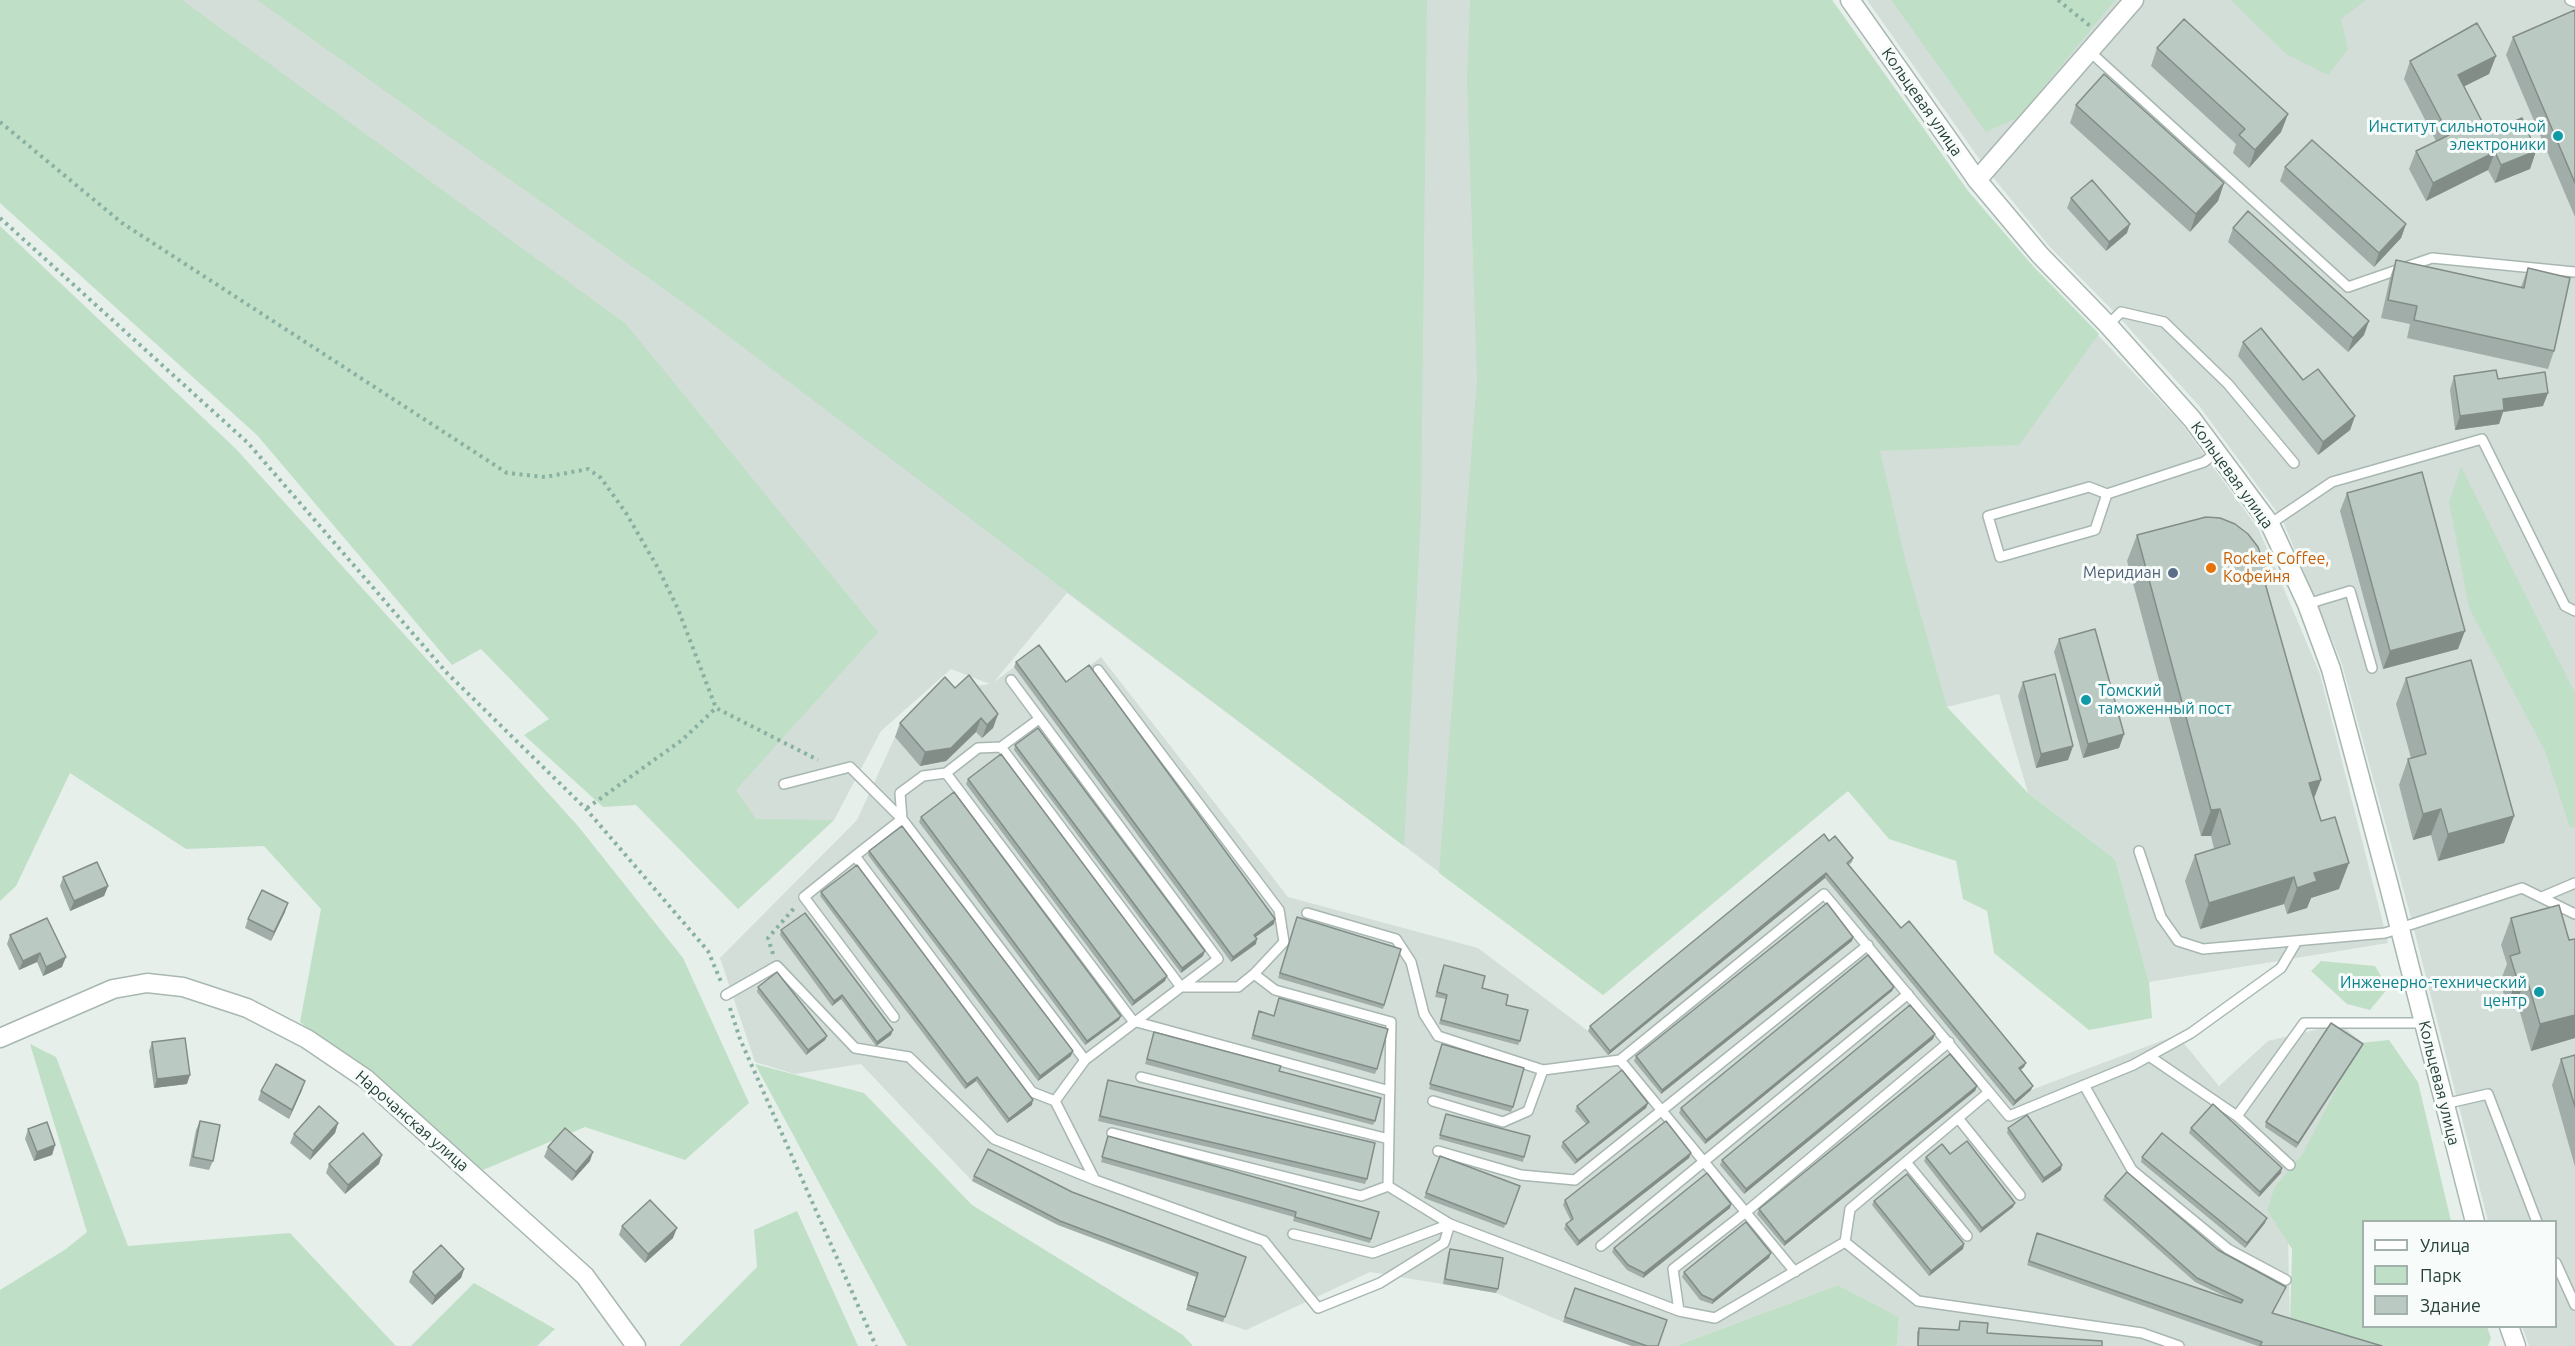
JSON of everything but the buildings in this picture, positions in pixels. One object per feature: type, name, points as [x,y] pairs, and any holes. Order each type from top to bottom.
[{"type":"street","name":"Кольцевая улица","points":[[1850,0],[1977,180],[2040,255],[2108,325],[2192,419],[2270,524],[2307,604],[2331,669],[2475,1220]]},
{"type":"street","points":[[1977,180],[2088,50],[2134,0]]},
{"type":"street","name":"Нарочанская улица","points":[[0,1038],[113,989],[147,982],[183,987],[247,1008],[307,1039],[366,1079],[585,1276],[636,1346]]},
{"type":"street","points":[[2510,1328],[2516,1346]]},
{"type":"lane","points":[[2570,0],[2575,2]]},
{"type":"lane","points":[[2088,50],[2348,287],[2432,258],[2575,272]]},
{"type":"lane","points":[[2108,325],[2121,312],[2164,322],[2228,384],[2294,463]]},
{"type":"lane","points":[[2270,524],[2332,482],[2482,439],[2565,606],[2575,611]]},
{"type":"lane","points":[[2107,494],[2095,530],[2000,558],[1988,516],[2089,487],[2107,494],[2204,462],[2217,452]]},
{"type":"lane","points":[[2307,604],[2350,591],[2372,668]]},
{"type":"lane","points":[[1098,670],[1279,910],[1284,942],[1254,974],[1238,987],[1181,987]]},
{"type":"lane","points":[[1011,680],[1218,959],[1133,1021],[1085,1060],[1055,1101]]},
{"type":"lane","points":[[902,819],[900,793],[922,776],[946,773],[978,748],[1000,747],[1040,719]]},
{"type":"lane","points":[[1000,747],[1181,987]]},
{"type":"lane","points":[[784,783],[850,767],[902,819],[1085,1060]]},
{"type":"lane","points":[[946,773],[1133,1021],[1390,1091]]},
{"type":"lane","points":[[894,1017],[804,897],[902,819]]},
{"type":"lane","points":[[2139,850],[2161,917],[2178,941],[2203,949],[2385,933],[2522,888],[2575,914]]},
{"type":"lane","points":[[855,856],[1032,1092],[1055,1101],[1095,1180]]},
{"type":"lane","points":[[2542,897],[2575,883]]},
{"type":"lane","points":[[1307,913],[1396,939],[1411,962],[1424,1014],[1438,1036],[1543,1070],[1620,1060],[1824,894],[2009,1116],[2149,1056],[2191,1033],[2281,968],[2297,941]]},
{"type":"lane","points":[[1438,1151],[1521,1175],[1575,1180],[1868,945]]},
{"type":"lane","points":[[726,995],[777,966],[855,1048],[909,1057],[994,1139],[1095,1180],[1264,1241],[1318,1308],[1380,1283],[1444,1243],[1450,1224]]},
{"type":"lane","points":[[1254,974],[1275,990],[1391,1022],[1388,1186]]},
{"type":"lane","points":[[1600,1246],[1908,994]]},
{"type":"lane","points":[[2237,1116],[2304,1023],[2424,1023]]},
{"type":"lane","points":[[1679,1311],[1673,1269],[1746,1212],[1949,1042]]},
{"type":"lane","points":[[2149,1056],[2237,1116],[2290,1165]]},
{"type":"lane","points":[[1620,1060],[1795,1272]]},
{"type":"lane","points":[[1433,1101],[1503,1122],[1528,1111],[1543,1070]]},
{"type":"lane","points":[[1141,1077],[1389,1139]]},
{"type":"lane","points":[[2084,1085],[2132,1170],[2228,1249],[2286,1281]]},
{"type":"lane","points":[[1845,1242],[1850,1209],[1989,1092]]},
{"type":"lane","points":[[2444,1104],[2488,1094],[2537,1220]]},
{"type":"lane","points":[[1958,1118],[2020,1195]]},
{"type":"lane","points":[[1112,1133],[1361,1196],[1388,1186]]},
{"type":"lane","points":[[1906,1162],[1967,1236]]},
{"type":"lane","points":[[1388,1186],[1450,1224],[1679,1311],[1715,1318],[1845,1242]]},
{"type":"lane","points":[[1293,1234],[1373,1253],[1450,1224]]},
{"type":"lane","points":[[1845,1242],[1918,1300],[2142,1332],[2179,1346]]},
{"type":"lane","points":[[2557,1265],[2575,1305]]},
{"type":"path","points":[[2058,0],[2101,36]]},
{"type":"path","points":[[0,122],[122,223],[507,473],[545,477],[588,469],[601,478],[626,513],[663,578],[678,609],[716,708],[837,770]]},
{"type":"path","points":[[0,218],[248,443],[447,673],[586,809],[708,951],[740,1038],[876,1346]]},
{"type":"path","points":[[586,809],[682,740],[716,708]]},
{"type":"path","points":[[777,966],[768,938],[804,897]]},
{"type":"shaded area","points":[[0,0],[1832,0],[1968,191],[2031,264],[2181,423],[2259,530],[2320,674],[2388,943],[2149,982],[2115,859],[2028,793],[1999,694],[1947,707],[1603,995],[1067,593],[994,682],[1037,650],[1064,686],[1101,657],[1288,897],[1478,948],[1588,1031],[1804,853],[1846,867],[2024,1067],[2017,1073],[2031,1090],[2177,1035],[2219,1086],[2268,1041],[2340,1024],[2363,1043],[2287,1188],[2290,1324],[2364,1346],[1897,1346],[1899,1317],[1838,1285],[1676,1346],[1632,1346],[1563,1322],[1496,1293],[1370,1272],[1246,1330],[1186,1310],[1196,1277],[1058,1225],[972,1181],[861,1064],[795,1074],[755,1062],[720,958],[857,820],[895,737],[940,691],[990,684],[951,669],[881,731],[834,820],[738,909]]},
{"type":"shaded area","points":[[1867,0],[2575,0],[2575,1346],[2529,1346],[2522,1328],[2557,1328],[2557,1220],[2488,1220],[2411,918],[2342,664],[2282,519],[2200,407],[2118,316],[2049,246],[1987,170]]},
{"type":"green space","points":[[0,0],[182,0],[626,324],[878,632],[736,790],[756,819],[834,820],[738,909],[636,805],[603,807],[524,735],[549,719],[481,649],[452,665],[257,435],[0,203]]},
{"type":"green space","points":[[257,0],[1427,0],[1421,514],[1404,846],[695,311]]},
{"type":"green space","points":[[1470,0],[1832,0],[1968,191],[2031,264],[2099,334],[2019,445],[1880,451],[1906,563],[1947,707],[2028,793],[2115,859],[2149,982],[2152,1018],[2089,1030],[1994,953],[1987,911],[1963,899],[1956,861],[1889,839],[1848,791],[1603,995],[1439,873],[1477,380],[1467,79]]},
{"type":"green space","points":[[1891,0],[2115,0],[2019,117],[1986,132]]},
{"type":"green space","points":[[2231,0],[2366,0],[2341,19],[2348,49],[2328,75],[2286,54]]},
{"type":"green space","points":[[0,226],[236,449],[578,826],[683,958],[749,1103],[685,1160],[585,1127],[483,1170],[300,1022],[321,909],[264,846],[186,849],[70,773],[16,886],[0,901]]},
{"type":"green space","points":[[2461,467],[2575,693],[2575,827],[2570,828],[2545,751],[2469,608],[2449,502]]},
{"type":"green space","points":[[2321,961],[2375,966],[2388,988],[2370,1010],[2347,1004],[2311,971]]},
{"type":"green space","points":[[2389,1040],[2418,1082],[2451,1220],[2362,1220],[2362,1328],[2487,1328],[2491,1338],[2488,1346],[2364,1346],[2290,1324],[2292,1249],[2267,1210],[2275,1187],[2302,1155],[2360,1043]]},
{"type":"green space","points":[[30,1044],[56,1057],[128,1246],[290,1233],[396,1346],[0,1346],[0,1290],[66,1249],[87,1232]]},
{"type":"green space","points":[[755,1064],[864,1093],[972,1205],[1183,1335],[1193,1346],[907,1346]]},
{"type":"green space","points":[[797,1211],[858,1346],[679,1346],[757,1267],[754,1230]]},
{"type":"green space","points":[[474,1283],[555,1329],[537,1346],[411,1346]]},
{"type":"green space","points":[[1838,1285],[1899,1317],[1897,1346],[1676,1346]]},
{"type":"place","name":"Институт сильноточной электроники","points":[[2558,136]]},
{"type":"place","name":"Rocket Coffee, Кофейня","points":[[2211,568]]},
{"type":"place","name":"Меридиан","points":[[2173,573]]},
{"type":"place","name":"Томский таможенный пост","points":[[2086,700]]},
{"type":"place","name":"Инженерно-технический центр","points":[[2539,992]]}]
